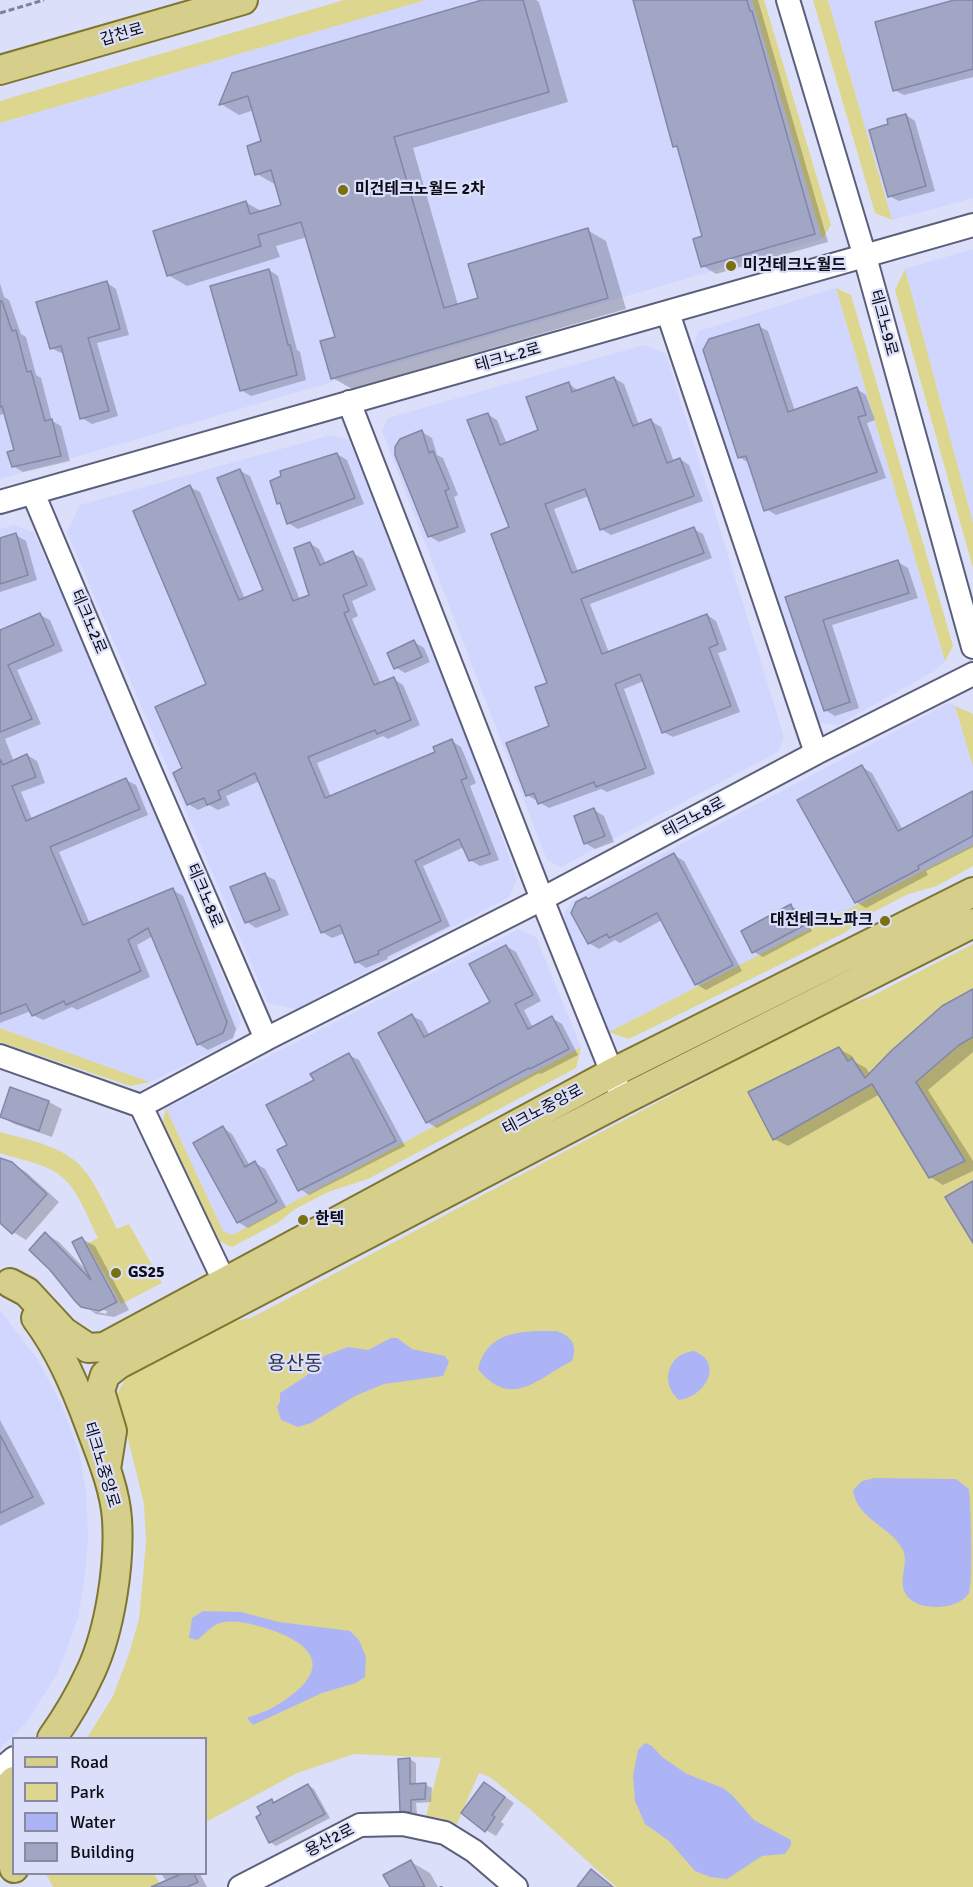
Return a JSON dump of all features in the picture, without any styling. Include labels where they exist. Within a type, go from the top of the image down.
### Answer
[{"type":"main road","name":"갑천로","points":[[0,70],[243,0]]},
{"type":"main road","name":"테크노중앙로","points":[[123,1349],[225,1282],[612,1073],[973,892]]},
{"type":"main road","name":"테크노중앙로","points":[[123,1349],[973,923]]},
{"type":"main road","name":"테크노중앙로","points":[[5,1279],[43,1327],[74,1382],[106,1469],[117,1518],[116,1572],[107,1623],[92,1670],[71,1710],[53,1737]]},
{"type":"main road","points":[[5,1279],[27,1292],[64,1332],[88,1348],[123,1349],[105,1375],[100,1391],[112,1431],[106,1469]]},
{"type":"main road","points":[[0,1795],[12,1783]]},
{"type":"main road","points":[[12,1815],[8,1821],[12,1874]]},
{"type":"street","name":"테크노9로","points":[[788,0],[865,257],[973,647]]},
{"type":"street","name":"테크노2로","points":[[0,502],[973,225]]},
{"type":"street","points":[[668,313],[816,753]]},
{"type":"street","points":[[349,402],[542,899],[623,1100]]},
{"type":"street","name":"테크노2로","points":[[33,493],[142,752]]},
{"type":"street","name":"테크노8로","points":[[141,1106],[266,1039],[542,899],[816,753],[973,674]]},
{"type":"street","name":"테크노8로","points":[[142,752],[266,1039]]},
{"type":"street","points":[[0,1056],[141,1106],[225,1282]]},
{"type":"street","points":[[0,1770],[12,1760]]},
{"type":"street","name":"용산2로","points":[[240,1887],[360,1825],[402,1824],[445,1833],[474,1851],[516,1887]]},
{"type":"path","points":[[0,13],[44,0]]},
{"type":"shaded area","points":[[426,0],[752,0],[822,239],[0,479],[0,123]]},
{"type":"shaded area","points":[[828,0],[973,0],[973,198],[892,220]]},
{"type":"shaded area","points":[[973,249],[973,523],[905,269]]},
{"type":"shaded area","points":[[836,288],[945,661],[936,670],[838,725],[817,722],[691,352],[699,331]]},
{"type":"shaded area","points":[[644,345],[666,354],[784,737],[779,751],[561,867],[547,860],[382,431],[388,418]]},
{"type":"shaded area","points":[[331,435],[349,440],[459,717],[517,879],[509,897],[296,1009],[268,1003],[67,532],[80,505]]},
{"type":"shaded area","points":[[15,525],[34,533],[137,766],[241,1021],[232,1042],[150,1082],[0,1028],[0,529]]},
{"type":"shaded area","points":[[949,703],[955,706],[973,767],[973,845],[609,1032],[575,958],[564,924],[565,911],[573,901]]},
{"type":"shaded area","points":[[519,929],[536,937],[581,1047],[232,1235],[223,1231],[166,1108]]},
{"type":"shaded area","points":[[0,1310],[38,1360],[61,1404],[79,1452],[86,1492],[88,1538],[78,1618],[58,1672],[27,1722],[0,1748]]},
{"type":"green space","points":[[344,0],[426,0],[0,123],[0,101]]},
{"type":"green space","points":[[752,0],[764,0],[831,225],[822,239]]},
{"type":"green space","points":[[813,0],[828,0],[892,220],[875,213]]},
{"type":"green space","points":[[905,269],[973,523],[973,568],[895,290]]},
{"type":"green space","points":[[836,288],[851,295],[953,646],[945,661]]},
{"type":"green space","points":[[955,706],[973,714],[973,767]]},
{"type":"green space","points":[[973,845],[973,866],[937,886],[908,894],[872,913],[844,933],[629,1039],[609,1032]]},
{"type":"green space","points":[[973,944],[973,1887],[616,1887],[532,1811],[490,1777],[479,1773],[456,1826],[440,1818],[426,1816],[441,1758],[354,1754],[297,1773],[207,1821],[207,1737],[88,1737],[113,1696],[139,1619],[146,1542],[144,1504],[117,1394],[128,1374],[212,1325],[251,1318],[839,1006],[870,997]]},
{"type":"green space","points":[[0,1028],[150,1082],[130,1086],[0,1042]]},
{"type":"green space","points":[[581,1047],[576,1068],[368,1179],[328,1192],[295,1209],[279,1222],[232,1247],[217,1240],[162,1124],[166,1108],[223,1231],[232,1235]]},
{"type":"green space","points":[[0,1132],[46,1145],[68,1155],[77,1162],[94,1185],[117,1229],[129,1224],[162,1283],[121,1304],[87,1244],[98,1238],[73,1190],[56,1172],[0,1153]]},
{"type":"green space","points":[[47,1875],[155,1875],[162,1887],[53,1887]]},
{"type":"water","points":[[531,1331],[556,1331],[570,1338],[574,1346],[572,1361],[537,1382],[514,1389],[502,1388],[490,1381],[478,1369],[489,1347],[508,1335]]},
{"type":"water","points":[[391,1338],[397,1338],[412,1349],[445,1356],[449,1362],[443,1376],[384,1384],[355,1396],[311,1423],[298,1427],[281,1420],[277,1407],[280,1402],[280,1393],[306,1376],[324,1356],[348,1347],[368,1350]]},
{"type":"water","points":[[694,1351],[703,1356],[708,1363],[710,1371],[708,1379],[697,1393],[679,1400],[669,1385],[669,1370],[678,1357]]},
{"type":"water","points":[[875,1478],[956,1479],[969,1489],[971,1573],[969,1593],[959,1602],[932,1607],[911,1600],[905,1593],[903,1582],[905,1559],[902,1548],[889,1533],[860,1508],[853,1490],[862,1481]]},
{"type":"water","points":[[203,1611],[241,1612],[279,1622],[350,1631],[359,1640],[366,1657],[365,1677],[356,1683],[322,1693],[253,1725],[247,1718],[277,1705],[306,1682],[312,1671],[312,1661],[308,1651],[284,1635],[243,1622],[220,1623],[197,1640],[189,1638],[192,1618]]},
{"type":"water","points":[[645,1743],[687,1774],[723,1788],[754,1820],[791,1840],[791,1845],[785,1854],[762,1856],[727,1879],[710,1877],[695,1871],[669,1841],[645,1824],[635,1801],[633,1776],[638,1750]]},
{"type":"building","name":"미건테크노월드 2차","points":[[482,0],[523,0],[549,92],[394,137],[444,308],[478,298],[468,264],[588,228],[608,298],[331,379],[320,341],[335,337],[301,222],[258,235],[261,246],[167,276],[153,231],[246,201],[250,214],[281,205],[271,170],[255,175],[247,146],[261,141],[248,96],[219,105],[232,73]]},
{"type":"building","points":[[633,0],[747,0],[815,234],[701,267],[693,239],[702,236],[677,146],[673,147]]},
{"type":"building","points":[[954,0],[973,0],[973,69],[893,91],[875,22]]},
{"type":"building","points":[[906,114],[926,186],[888,197],[869,130],[888,124],[887,119]]},
{"type":"building","points":[[269,269],[297,375],[240,391],[210,286]]},
{"type":"building","points":[[107,281],[120,329],[88,338],[109,411],[80,419],[61,346],[50,349],[36,302]]},
{"type":"building","points":[[0,301],[2,301],[12,331],[16,330],[27,372],[31,371],[45,421],[52,419],[61,456],[12,467],[7,452],[14,450],[2,406],[0,407]]},
{"type":"building","points":[[759,324],[788,412],[857,387],[866,415],[858,417],[877,472],[764,511],[746,456],[738,458],[703,350],[709,339]]},
{"type":"building","points":[[614,377],[633,426],[651,419],[667,463],[680,458],[694,496],[600,530],[585,489],[545,504],[572,573],[694,527],[704,553],[581,599],[602,654],[707,614],[718,644],[709,648],[731,706],[662,733],[640,674],[615,684],[646,768],[596,787],[594,782],[538,804],[534,793],[526,796],[506,743],[549,726],[535,687],[547,683],[491,534],[509,527],[467,420],[488,413],[500,445],[538,430],[526,397],[569,382],[572,392]]},
{"type":"building","points":[[422,430],[429,453],[433,451],[449,489],[445,491],[458,527],[428,537],[395,455],[395,447],[400,439]]},
{"type":"building","points":[[337,453],[355,498],[287,524],[280,503],[277,504],[270,481],[281,476],[280,471]]},
{"type":"building","points":[[240,469],[293,601],[309,595],[294,548],[310,542],[320,565],[353,551],[367,585],[343,595],[349,611],[344,613],[374,685],[394,677],[411,720],[377,734],[375,730],[308,757],[325,798],[435,752],[433,747],[452,739],[467,778],[461,780],[490,854],[469,861],[459,839],[415,861],[441,921],[378,951],[379,954],[355,963],[340,925],[321,933],[255,773],[218,791],[221,799],[207,805],[204,798],[187,805],[173,773],[182,768],[155,707],[206,684],[133,511],[190,485],[239,600],[263,590],[217,478]]},
{"type":"building","points":[[16,533],[28,575],[0,584],[0,538]]},
{"type":"building","points":[[898,560],[909,593],[823,620],[850,702],[824,711],[785,597]]},
{"type":"building","points":[[40,613],[54,645],[8,665],[32,719],[0,732],[0,630]]},
{"type":"building","points":[[414,640],[422,657],[394,669],[387,653]]},
{"type":"building","points":[[27,754],[36,777],[12,786],[26,821],[126,778],[140,809],[50,847],[83,925],[173,888],[227,1022],[223,1033],[197,1045],[148,928],[128,940],[141,971],[66,1005],[64,1001],[32,1016],[26,1004],[0,1014],[0,759],[3,765]]},
{"type":"building","points":[[862,765],[898,831],[973,791],[973,836],[918,866],[919,869],[855,903],[797,800]]},
{"type":"building","points":[[594,808],[605,836],[584,844],[574,816]]},
{"type":"building","points":[[674,853],[733,965],[695,985],[657,913],[609,938],[607,934],[588,944],[571,913],[576,902],[586,897],[588,899]]},
{"type":"building","points":[[265,873],[280,910],[245,923],[230,887]]},
{"type":"building","points":[[791,904],[803,926],[752,953],[741,931]]},
{"type":"building","points":[[506,945],[533,995],[515,1004],[528,1029],[552,1016],[569,1049],[426,1123],[378,1033],[412,1014],[424,1037],[490,1002],[469,964]]},
{"type":"building","points":[[973,989],[973,1037],[959,1045],[916,1082],[965,1161],[929,1178],[872,1084],[773,1140],[748,1092],[839,1047],[848,1061],[852,1058],[865,1078],[891,1051],[942,1006]]},
{"type":"building","points":[[349,1053],[396,1141],[298,1191],[277,1150],[287,1145],[266,1105],[314,1080],[310,1074]]},
{"type":"building","points":[[10,1087],[49,1101],[39,1131],[0,1117]]},
{"type":"building","points":[[223,1126],[245,1167],[255,1161],[277,1202],[237,1223],[193,1143]]},
{"type":"building","points":[[0,1158],[12,1162],[47,1194],[12,1234],[0,1223]]},
{"type":"building","points":[[973,1181],[973,1243],[945,1197]]},
{"type":"building","points":[[45,1232],[91,1280],[72,1242],[82,1237],[117,1302],[99,1311],[81,1307],[50,1270],[29,1250]]},
{"type":"building","points":[[0,1435],[33,1497],[0,1513]]},
{"type":"building","points":[[410,1758],[410,1784],[426,1783],[425,1799],[411,1800],[411,1812],[400,1811],[398,1759]]},
{"type":"building","points":[[484,1782],[505,1797],[492,1815],[495,1817],[485,1832],[461,1813]]},
{"type":"building","points":[[308,1784],[325,1814],[269,1843],[256,1817],[261,1814],[257,1807],[272,1799],[273,1803]]},
{"type":"building","points":[[411,1860],[425,1887],[390,1887],[383,1875]]},
{"type":"building","points":[[591,1869],[613,1887],[577,1887]]},
{"type":"building","points":[[179,1875],[194,1875],[198,1882],[187,1887],[151,1887]]},
{"type":"place","name":"미건테크노월드 2차","points":[[343,190]]},
{"type":"place","name":"미건테크노월드","points":[[731,266]]},
{"type":"place","name":"대전테크노파크","points":[[885,921]]},
{"type":"place","name":"한텍","points":[[303,1220]]},
{"type":"place","name":"GS25","points":[[116,1273]]},
{"type":"district","name":"용산동","points":[[295,1365]]}]
